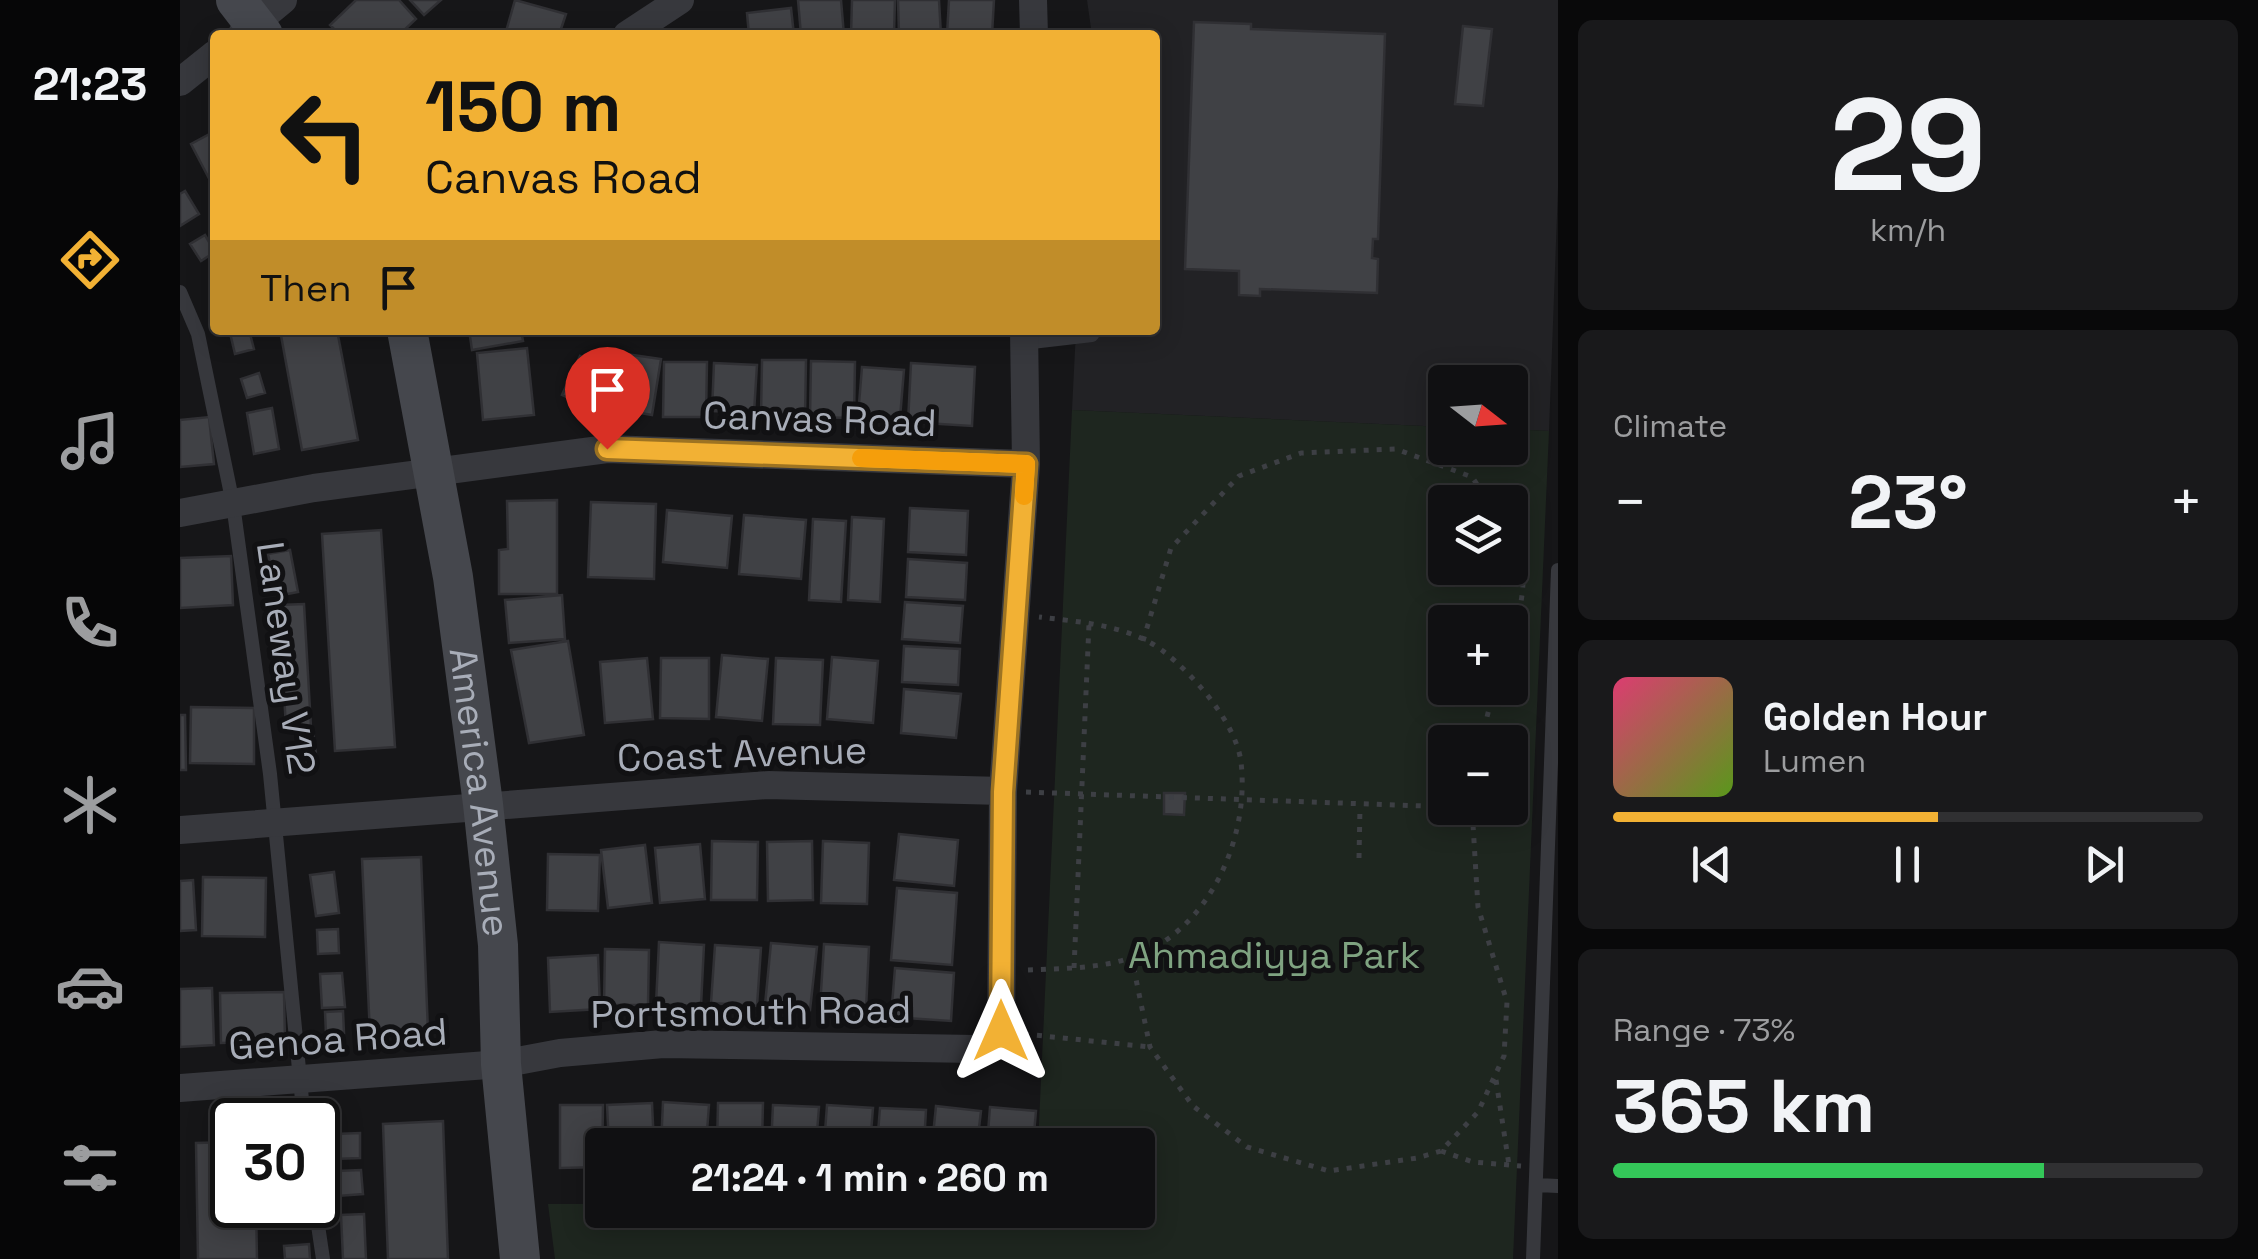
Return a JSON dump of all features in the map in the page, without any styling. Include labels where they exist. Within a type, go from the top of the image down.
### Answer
[{"type":"street","points":[[635,30],[680,0]]},
{"type":"street","points":[[1033,0],[1034,30]]},
{"type":"street","points":[[180,82],[210,58]]},
{"type":"street","name":"America Avenue","points":[[409,335],[484,804],[498,944],[501,1064],[520,1259]]},
{"type":"street","points":[[1001,1034],[1003,792],[1026,464],[1024,337]]},
{"type":"street","name":"Canvas Road","points":[[180,513],[314,488],[607,449],[1026,464]]},
{"type":"street","name":"Coast Avenue","points":[[180,830],[767,785],[1003,792]]},
{"type":"street","name":"Portsmouth Road","points":[[501,1064],[560,1053],[663,1044],[974,1049],[1001,1034]]},
{"type":"street","name":"Genoa Road","points":[[180,1088],[501,1064]]},
{"type":"lane","name":"Laneway V12","points":[[180,292],[198,334],[232,504],[275,822],[301,1098]]},
{"type":"lane","points":[[1024,337],[1092,335]]},
{"type":"lane","points":[[1533,1259],[1554,826],[1558,570]]},
{"type":"lane","points":[[1536,1185],[1558,1186]]},
{"type":"lane","points":[[318,1228],[322,1259]]},
{"type":"path","points":[[1143,641],[1172,548],[1238,476],[1301,452],[1396,449],[1472,477],[1477,485]]},
{"type":"path","points":[[1001,971],[1102,966],[1156,947],[1208,900],[1239,830],[1241,760],[1212,697],[1161,649],[1143,641],[1090,624],[1016,614]]},
{"type":"path","points":[[1074,968],[1090,624]]},
{"type":"path","points":[[1003,792],[1428,808]]},
{"type":"path","points":[[1359,858],[1360,806]]},
{"type":"path","points":[[1441,1150],[1478,1112],[1504,1056],[1507,1002],[1478,907],[1473,825]]},
{"type":"path","points":[[1132,956],[1150,1047],[1193,1106],[1247,1147],[1330,1170],[1441,1150],[1473,1162],[1537,1167]]},
{"type":"path","points":[[1001,1034],[1150,1047]]},
{"type":"path","points":[[1495,1076],[1510,1166]]},
{"type":"shaded area","points":[[1087,0],[1558,0],[1558,188],[1549,431],[1528,430],[1528,365],[1428,365],[1428,426],[1072,410],[1076,335],[1160,335],[1160,30],[1091,30]]},
{"type":"green space","name":"Ahmadiyya Park","points":[[1072,410],[1428,426],[1428,465],[1528,465],[1528,430],[1549,431],[1513,1259],[555,1259],[548,1204],[585,1204],[585,1228],[1155,1228],[1155,1128],[1039,1128]]},
{"type":"building","points":[[356,0],[399,0],[416,19],[404,30],[335,30],[330,25]]},
{"type":"building","points":[[410,0],[441,0],[424,15]]},
{"type":"building","points":[[515,0],[566,14],[561,30],[506,30]]},
{"type":"building","points":[[798,0],[841,0],[844,30],[801,30]]},
{"type":"building","points":[[852,0],[895,0],[894,30],[851,30]]},
{"type":"building","points":[[898,0],[939,0],[941,30],[899,30]]},
{"type":"building","points":[[949,0],[994,0],[992,30],[947,30]]},
{"type":"building","points":[[791,8],[793,30],[749,30],[747,13]]},
{"type":"building","points":[[1194,22],[1251,24],[1251,29],[1385,34],[1378,239],[1373,239],[1372,258],[1378,259],[1377,293],[1260,289],[1260,296],[1239,295],[1239,271],[1185,269]]},
{"type":"building","points":[[1463,26],[1492,29],[1483,106],[1455,104]]},
{"type":"building","points":[[210,134],[210,180],[191,144]]},
{"type":"building","points":[[185,191],[199,214],[180,226],[180,194]]},
{"type":"building","points":[[205,235],[210,255],[201,261],[190,244]]},
{"type":"building","points":[[230,335],[250,335],[254,349],[235,354]]},
{"type":"building","points":[[281,335],[338,335],[358,440],[302,450]]},
{"type":"building","points":[[470,335],[522,335],[523,341],[472,350]]},
{"type":"building","points":[[527,348],[534,415],[483,420],[477,353]]},
{"type":"building","points":[[619,353],[661,359],[652,415],[611,408]]},
{"type":"building","points":[[580,356],[615,372],[597,411],[562,395]]},
{"type":"building","points":[[762,360],[806,360],[805,417],[761,416]]},
{"type":"building","points":[[811,361],[855,362],[854,418],[810,417]]},
{"type":"building","points":[[664,362],[707,362],[706,417],[663,417]]},
{"type":"building","points":[[714,363],[757,365],[754,413],[712,411]]},
{"type":"building","points":[[911,363],[975,367],[972,426],[908,422]]},
{"type":"building","points":[[862,367],[904,370],[900,418],[858,416]]},
{"type":"building","points":[[259,373],[265,393],[247,398],[241,379]]},
{"type":"building","points":[[272,408],[279,449],[254,454],[247,413]]},
{"type":"building","points":[[209,417],[214,464],[180,467],[180,420]]},
{"type":"building","points":[[557,500],[557,594],[499,594],[499,550],[508,549],[507,501]]},
{"type":"building","points":[[591,502],[656,504],[654,579],[588,577]]},
{"type":"building","points":[[910,508],[968,511],[966,555],[908,552]]},
{"type":"building","points":[[667,510],[732,516],[727,568],[663,562]]},
{"type":"building","points":[[744,515],[806,520],[801,579],[739,574]]},
{"type":"building","points":[[852,517],[884,519],[880,602],[848,600]]},
{"type":"building","points":[[813,519],[846,521],[841,602],[809,600]]},
{"type":"building","points":[[381,530],[395,747],[335,751],[322,534]]},
{"type":"building","points":[[290,550],[298,592],[277,596],[268,554]]},
{"type":"building","points":[[231,556],[233,605],[180,608],[180,558]]},
{"type":"building","points":[[908,559],[967,563],[965,600],[906,597]]},
{"type":"building","points":[[562,595],[565,639],[509,643],[505,600]]},
{"type":"building","points":[[905,602],[963,606],[960,643],[902,639]]},
{"type":"building","points":[[304,604],[311,727],[286,728],[279,605]]},
{"type":"building","points":[[568,641],[584,735],[529,743],[511,650]]},
{"type":"building","points":[[904,646],[960,649],[958,685],[902,682]]},
{"type":"building","points":[[722,655],[768,659],[762,721],[716,717]]},
{"type":"building","points":[[832,657],[878,661],[873,723],[827,719]]},
{"type":"building","points":[[647,658],[653,719],[605,723],[600,662]]},
{"type":"building","points":[[661,658],[709,658],[709,719],[660,718]]},
{"type":"building","points":[[776,658],[823,660],[820,725],[773,724]]},
{"type":"building","points":[[904,689],[961,694],[956,738],[901,733]]},
{"type":"building","points":[[191,707],[254,708],[254,764],[190,763]]},
{"type":"building","points":[[180,715],[185,715],[186,770],[180,770]]},
{"type":"building","points":[[313,732],[316,754],[298,756],[296,735]]},
{"type":"building","points":[[1164,793],[1185,793],[1184,815],[1164,814]]},
{"type":"building","points":[[899,834],[958,840],[954,886],[894,880]]},
{"type":"building","points":[[712,841],[758,842],[757,900],[711,900]]},
{"type":"building","points":[[812,841],[813,900],[768,901],[767,842]]},
{"type":"building","points":[[823,841],[869,843],[867,904],[821,903]]},
{"type":"building","points":[[700,844],[705,899],[660,903],[655,848]]},
{"type":"building","points":[[645,845],[652,903],[608,908],[601,850]]},
{"type":"building","points":[[548,854],[600,855],[598,911],[547,910]]},
{"type":"building","points":[[421,857],[428,1032],[370,1035],[362,859]]},
{"type":"building","points":[[334,872],[339,913],[316,916],[310,875]]},
{"type":"building","points":[[203,877],[266,878],[265,937],[202,936]]},
{"type":"building","points":[[193,880],[196,930],[180,931],[180,881]]},
{"type":"building","points":[[897,888],[957,893],[952,965],[891,960]]},
{"type":"building","points":[[338,929],[339,953],[318,954],[317,930]]},
{"type":"building","points":[[659,942],[704,945],[701,1006],[656,1004]]},
{"type":"building","points":[[771,943],[817,947],[810,1010],[765,1005]]},
{"type":"building","points":[[824,944],[869,947],[866,1010],[820,1007]]},
{"type":"building","points":[[715,945],[761,948],[757,1006],[711,1003]]},
{"type":"building","points":[[605,949],[649,950],[648,1005],[604,1005]]},
{"type":"building","points":[[598,955],[600,1009],[550,1012],[548,958]]},
{"type":"building","points":[[895,968],[954,973],[951,1021],[891,1017]]},
{"type":"building","points":[[342,973],[345,1007],[322,1008],[320,974]]},
{"type":"building","points":[[212,988],[214,1045],[180,1047],[180,989]]},
{"type":"building","points":[[284,992],[285,1041],[221,1043],[220,993]]},
{"type":"building","points":[[343,1011],[344,1033],[326,1034],[325,1012]]},
{"type":"building","points":[[663,1102],[709,1105],[707,1128],[662,1128]]},
{"type":"building","points":[[652,1103],[653,1128],[608,1128],[607,1105]]},
{"type":"building","points":[[718,1103],[763,1103],[762,1128],[717,1128]]},
{"type":"building","points":[[560,1105],[603,1105],[603,1128],[585,1128],[585,1167],[560,1168]]},
{"type":"building","points":[[773,1105],[819,1107],[817,1128],[772,1128]]},
{"type":"building","points":[[827,1105],[873,1108],[871,1128],[825,1128]]},
{"type":"building","points":[[936,1106],[981,1111],[979,1128],[934,1128]]},
{"type":"building","points":[[990,1107],[1036,1111],[1034,1128],[988,1128]]},
{"type":"building","points":[[880,1108],[926,1110],[925,1128],[878,1128]]},
{"type":"building","points":[[443,1121],[448,1259],[388,1259],[383,1124]]},
{"type":"building","points":[[360,1133],[360,1158],[340,1159],[340,1134]]},
{"type":"building","points":[[196,1143],[210,1143],[210,1228],[256,1228],[257,1259],[198,1259]]},
{"type":"building","points":[[361,1170],[363,1194],[340,1196],[340,1171]]},
{"type":"building","points":[[364,1214],[366,1259],[343,1259],[341,1215]]},
{"type":"building","points":[[309,1244],[310,1259],[285,1259],[284,1246]]},
{"type":"slow traffic","points":[[861,458],[1026,464],[1024,496]]},
{"type":"route","points":[[607,449],[1026,464],[1003,792],[1001,1031]]}]
